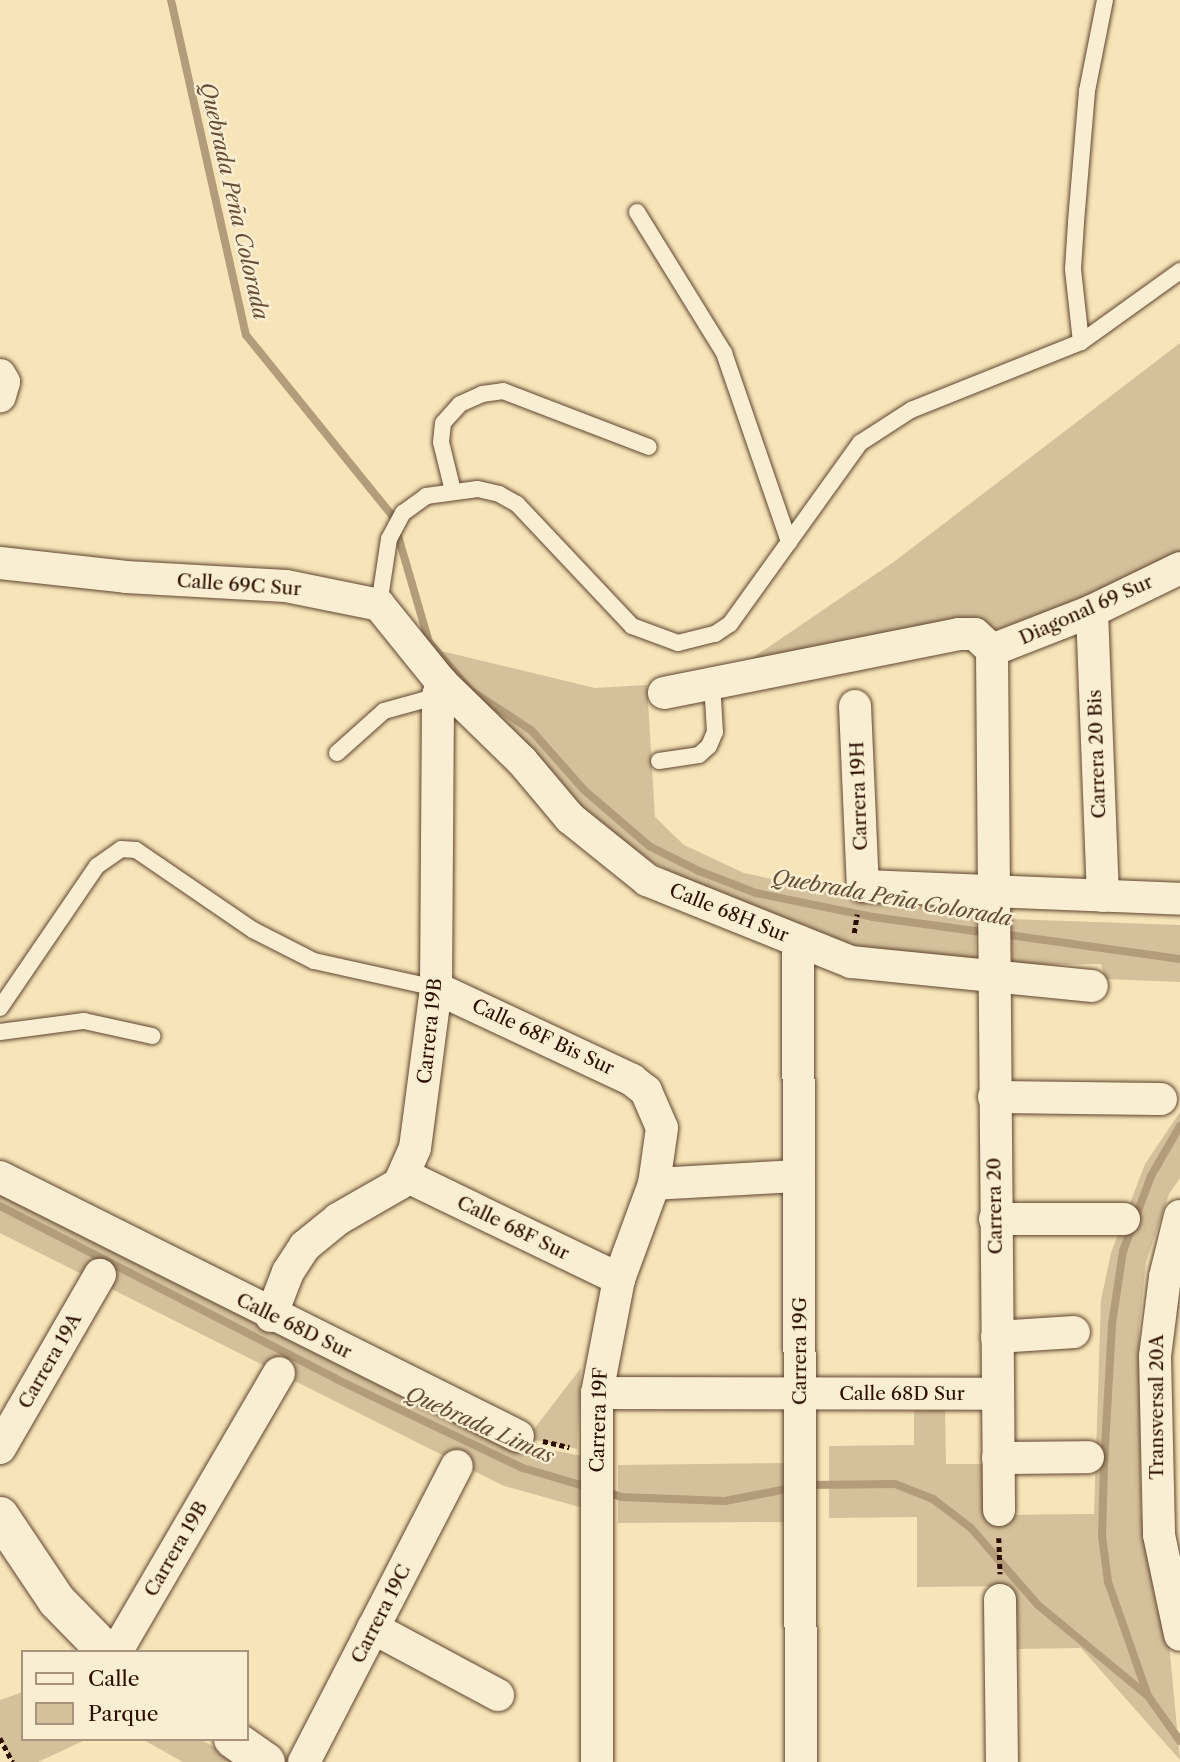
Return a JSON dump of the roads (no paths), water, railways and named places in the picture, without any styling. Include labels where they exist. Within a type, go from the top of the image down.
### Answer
[{"type":"street","name":"Calle 69C Sur","points":[[0,563],[127,578],[286,586],[379,606]]},
{"type":"street","name":"Diagonal 69 Sur","points":[[992,650],[1092,611],[1180,568]]},
{"type":"street","points":[[379,606],[401,627],[440,690]]},
{"type":"street","name":"Carrera 20 Bis","points":[[1092,611],[1103,896]]},
{"type":"street","points":[[664,693],[959,634],[975,634],[992,650]]},
{"type":"street","name":"Carrera 20","points":[[992,650],[999,1510]]},
{"type":"street","name":"Calle 68H Sur","points":[[440,690],[522,761],[570,818],[620,862],[647,880],[707,908],[851,961],[993,964],[1092,986]]},
{"type":"street","name":"Carrera 19B","points":[[406,1176],[423,1103],[436,988],[440,690]]},
{"type":"street","name":"Carrera 19H","points":[[855,706],[863,886],[992,904]]},
{"type":"street","points":[[992,904],[1103,896],[1180,899]]},
{"type":"street","name":"Carrera 19G","points":[[798,941],[801,1762]]},
{"type":"street","name":"Calle 68F Bis Sur","points":[[436,988],[607,1065],[646,1091]]},
{"type":"street","name":"Carrera 19F","points":[[597,1762],[597,1393],[619,1279],[654,1184],[662,1128],[646,1091]]},
{"type":"street","points":[[994,1097],[1161,1099]]},
{"type":"street","points":[[271,1316],[288,1272],[305,1246],[338,1219],[406,1176]]},
{"type":"street","name":"Calle 68F Sur","points":[[406,1176],[619,1279]]},
{"type":"street","points":[[654,1184],[799,1176]]},
{"type":"street","name":"Calle 68D Sur","points":[[0,1177],[271,1316],[518,1436]]},
{"type":"street","points":[[995,1219],[1124,1219]]},
{"type":"street","name":"Transversal 20A","points":[[1178,1226],[1168,1356],[1168,1472],[1159,1535],[1175,1598],[1180,1635]]},
{"type":"street","name":"Carrera 19A","points":[[0,1448],[100,1275]]},
{"type":"street","points":[[997,1337],[1074,1332]]},
{"type":"street","name":"Carrera 19B","points":[[117,1650],[279,1373]]},
{"type":"street","name":"Calle 68D Sur","points":[[597,1393],[998,1394]]},
{"type":"street","points":[[998,1458],[1088,1457]]},
{"type":"street","name":"Carrera 19C","points":[[304,1762],[457,1466]]},
{"type":"street","points":[[0,1516],[57,1601],[105,1650]]},
{"type":"street","points":[[1000,1600],[1002,1762]]},
{"type":"street","points":[[373,1628],[498,1695]]},
{"type":"street","points":[[236,1741],[266,1762]]},
{"type":"lane","points":[[1081,342],[1073,269],[1076,222],[1087,91],[1105,0]]},
{"type":"lane","points":[[637,212],[724,353],[789,542]]},
{"type":"lane","points":[[379,606],[389,539],[403,513],[426,496],[453,491],[499,494],[517,504],[632,626],[678,643],[715,634],[730,624],[860,443],[911,410],[1081,342],[1180,271]]},
{"type":"lane","points":[[453,491],[440,443],[443,423],[460,404],[482,394],[503,391],[649,447]]},
{"type":"lane","points":[[659,761],[699,755],[709,746],[715,732],[712,683]]},
{"type":"lane","points":[[337,753],[384,711],[440,690]]},
{"type":"lane","points":[[0,1008],[97,866],[121,849],[136,850],[253,930],[314,961],[436,988]]},
{"type":"lane","points":[[0,1032],[84,1021],[152,1036]]},
{"type":"waterway","name":"Quebrada Peña Colorada","points":[[171,0],[246,335],[392,515],[429,642],[470,690],[531,730],[584,790],[649,846],[699,871],[756,893],[873,917],[989,933]]},
{"type":"waterway","name":"Quebrada Peña Colorada","points":[[1002,934],[1180,959]]},
{"type":"waterway","name":"Quebrada Peña Colorada","points":[[1148,1696],[1108,1582],[1102,1536],[1104,1464],[1112,1324],[1123,1251],[1151,1176],[1180,1126]]},
{"type":"waterway","name":"Quebrada Limas","points":[[0,1206],[336,1379],[523,1468],[591,1488]]},
{"type":"waterway","name":"Quebrada Limas","points":[[808,1485],[895,1484],[933,1499],[971,1528],[1038,1605],[1148,1696],[1180,1741]]},
{"type":"waterway","name":"Quebrada Limas","points":[[604,1491],[621,1497],[725,1501],[792,1488]]}]
